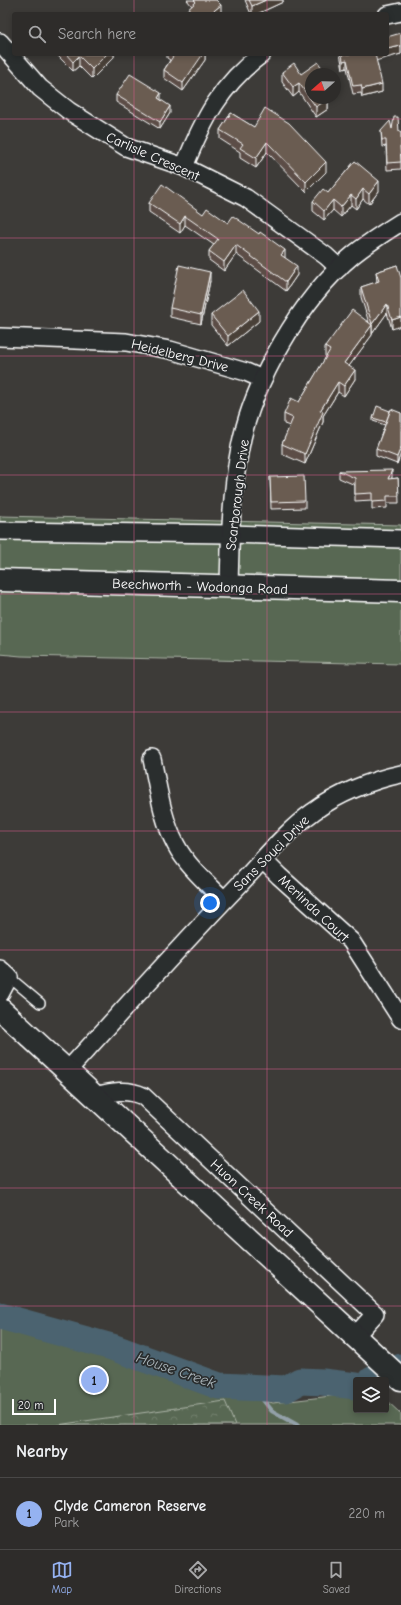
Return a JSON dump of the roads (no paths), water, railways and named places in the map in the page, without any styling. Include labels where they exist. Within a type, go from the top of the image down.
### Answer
[{"type":"street","points":[[389,15],[401,12]]},
{"type":"street","name":"Carlisle Crescent","points":[[0,44],[40,88],[69,111],[126,147],[184,167],[246,198],[273,216],[326,256],[339,268]]},
{"type":"street","points":[[184,167],[199,130],[221,93],[242,70],[260,56]]},
{"type":"street","name":"Scarborough Drive","points":[[229,587],[230,534],[240,447],[262,379],[289,332],[308,304],[339,268],[354,255],[401,222]]},
{"type":"street","name":"Heidelberg Drive","points":[[0,337],[126,342],[170,350],[246,372],[262,379]]},
{"type":"street","points":[[0,531],[230,534],[401,539]]},
{"type":"street","name":"Beechworth - Wodonga Road","points":[[0,580],[229,587],[401,590]]},
{"type":"street","points":[[152,759],[166,821],[176,845],[189,864],[224,900]]},
{"type":"street","name":"Sans Souci Drive","points":[[67,1071],[285,836],[313,812],[345,794],[379,778],[401,774]]},
{"type":"street","name":"Merlinda Court","points":[[263,860],[351,941],[401,1019]]},
{"type":"street","points":[[0,994],[5,973]]},
{"type":"street","points":[[0,1009],[401,1379]]},
{"type":"street","name":"Huon Creek Road","points":[[94,1096],[118,1091],[131,1091],[143,1096],[376,1314],[355,1336]]},
{"type":"lane","points":[[5,973],[40,1003]]},
{"type":"waterway","name":"House Creek","points":[[0,1316],[112,1347],[219,1386],[286,1389],[300,1381],[353,1386]]},
{"type":"waterway","name":"House Creek","points":[[379,1377],[401,1367]]},
{"type":"waterway","points":[[253,1387],[272,1411],[297,1425]]},
{"type":"place","name":"Clyde Cameron Reserve","points":[[94,1380]]}]
